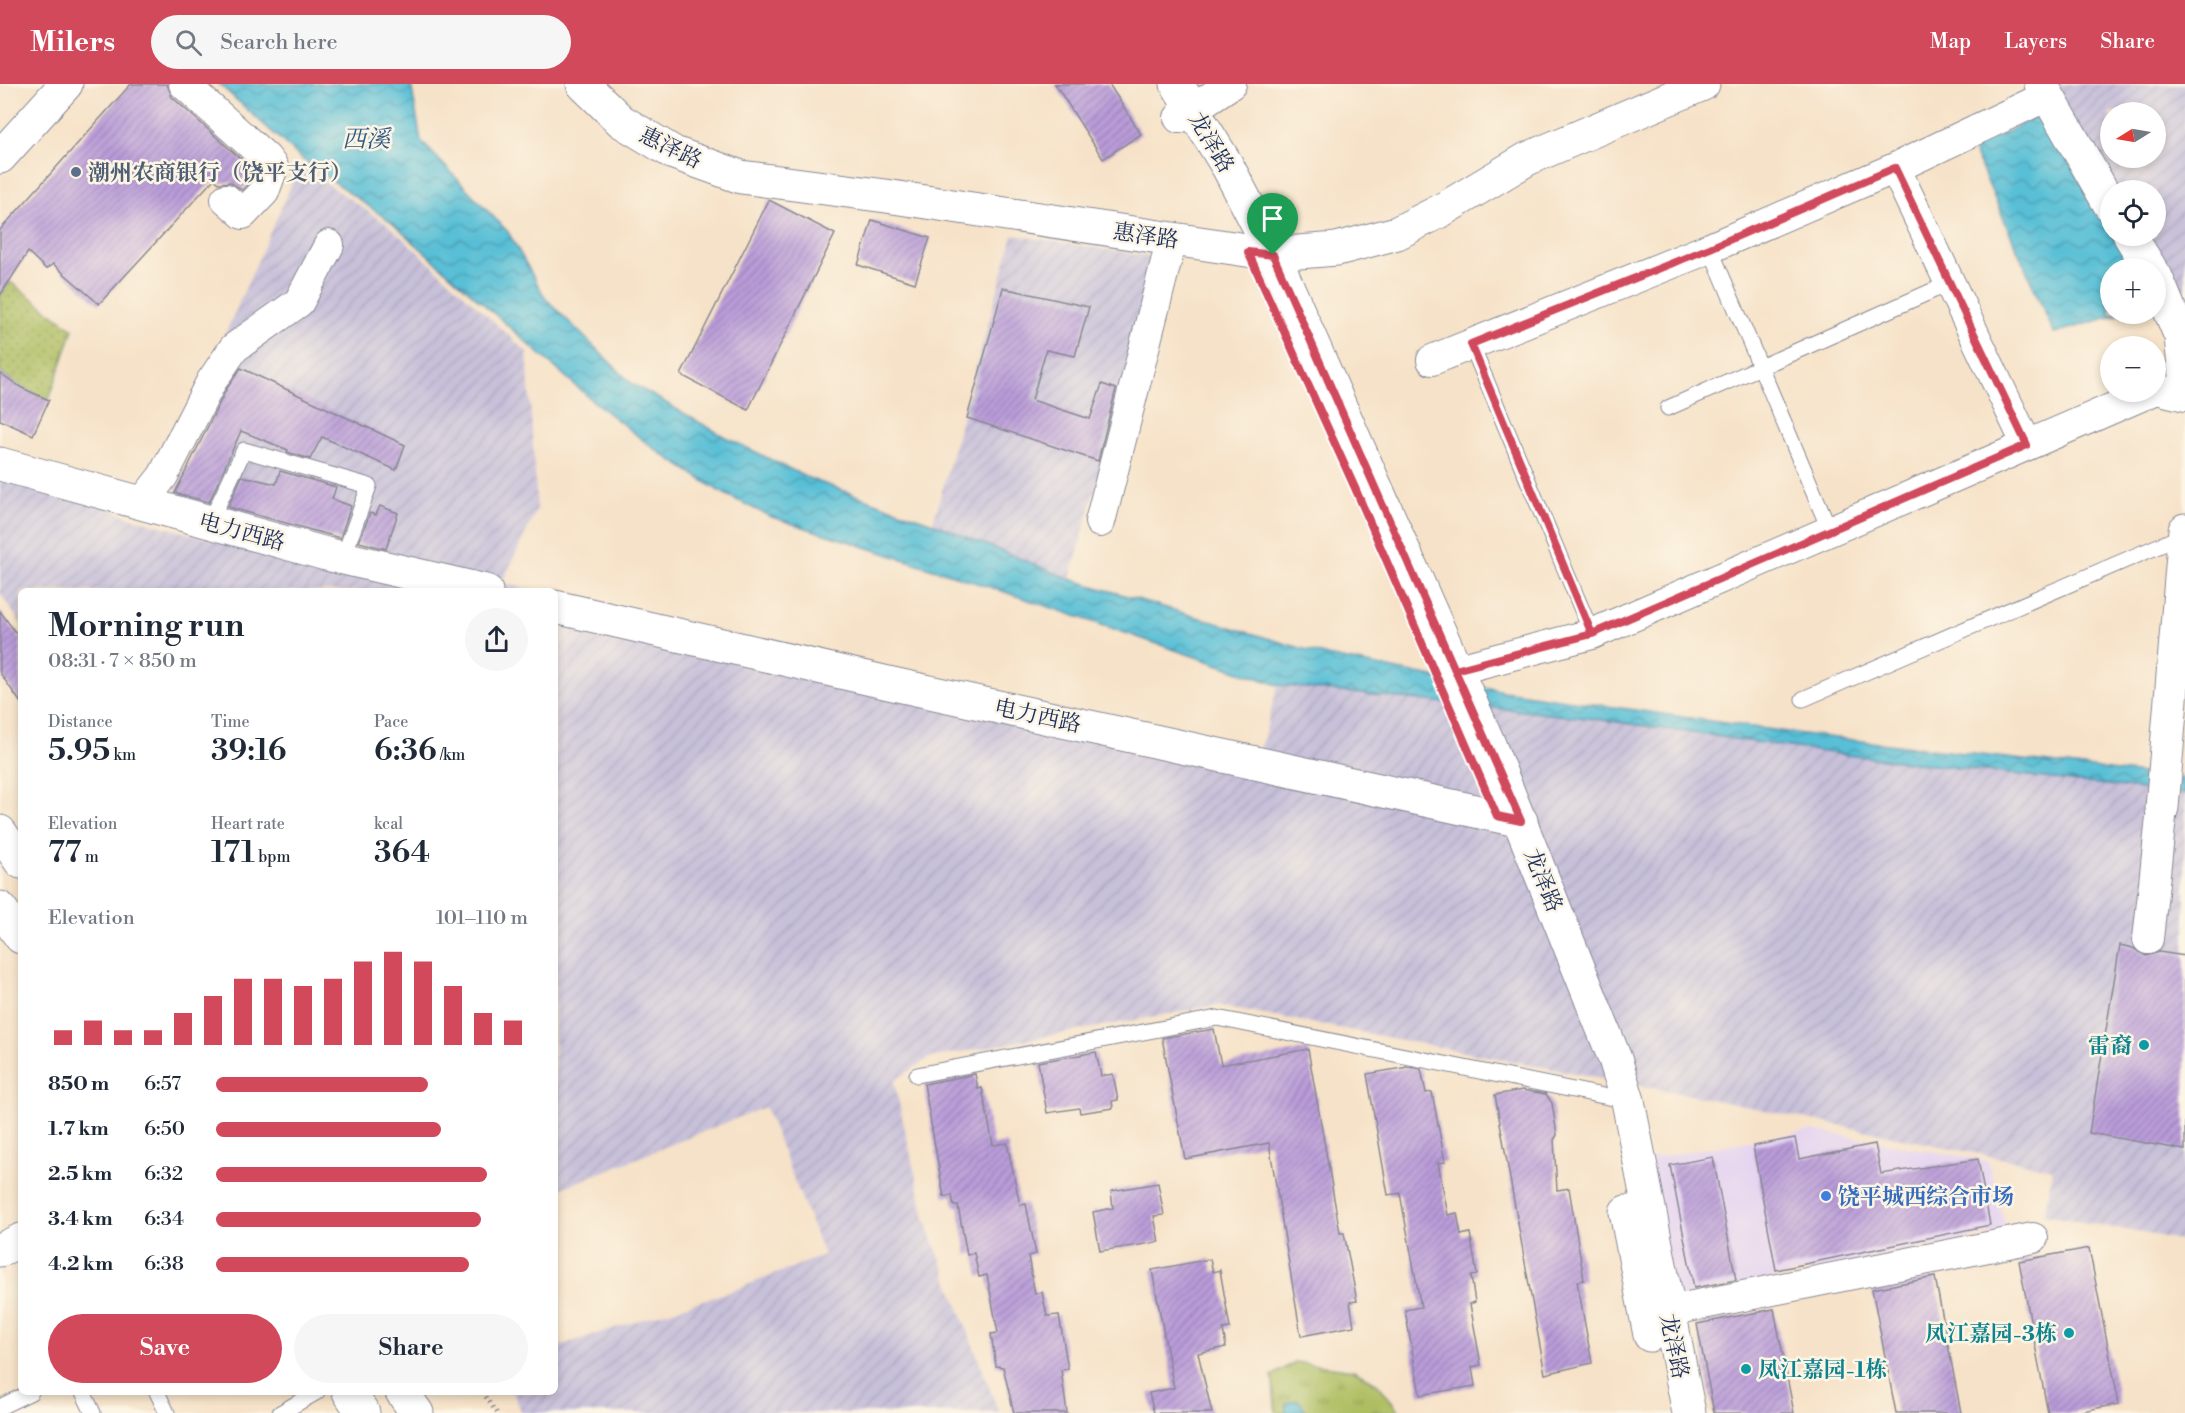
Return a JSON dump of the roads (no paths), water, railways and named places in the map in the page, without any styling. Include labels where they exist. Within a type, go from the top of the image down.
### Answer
[{"type":"street","points":[[0,157],[66,84]]},
{"type":"street","points":[[184,84],[266,158],[273,167],[264,192],[243,214],[225,200]]},
{"type":"street","name":"惠泽路","points":[[583,84],[621,121],[674,153],[741,177],[1172,238],[1260,253],[1337,249],[1397,233],[1442,210],[1527,159],[1687,87]]},
{"type":"street","name":"龙泽路","points":[[1158,84],[1183,104],[1228,167],[1260,253],[1355,488],[1509,818]]},
{"type":"street","points":[[1183,104],[1231,84]]},
{"type":"street","points":[[1431,360],[1710,248],[1895,168],[2044,90],[2100,188]]},
{"type":"street","points":[[1895,168],[2027,445]]},
{"type":"street","points":[[1100,522],[1172,238]]},
{"type":"street","points":[[142,503],[163,476],[211,382],[234,348],[299,302],[329,245]]},
{"type":"street","name":"龙泽路","points":[[1260,253],[1455,670],[1583,1033],[1616,1098],[1668,1311],[1689,1413]]},
{"type":"street","points":[[2166,300],[2181,337],[2185,376]]},
{"type":"street","points":[[2166,391],[2185,396]]},
{"type":"street","points":[[1455,670],[1592,634],[2127,402]]},
{"type":"street","name":"电力西路","points":[[0,464],[343,558],[473,588]]},
{"type":"street","points":[[2148,939],[2168,751],[2185,530]]},
{"type":"street","name":"电力西路","points":[[558,608],[893,684],[1509,818]]},
{"type":"street","points":[[0,832],[18,858]]},
{"type":"street","points":[[0,908],[18,933]]},
{"type":"street","name":"龙泽路","points":[[1616,1098],[1666,1413]]},
{"type":"street","points":[[1668,1311],[2033,1238]]},
{"type":"street","points":[[0,1250],[18,1241]]},
{"type":"street","points":[[351,1395],[363,1413]]},
{"type":"street","points":[[404,1395],[417,1413]]},
{"type":"lane","points":[[1710,248],[1830,531]]},
{"type":"lane","points":[[1668,408],[1950,283]]},
{"type":"lane","points":[[1471,344],[1592,634]]},
{"type":"lane","points":[[210,522],[244,450],[369,486],[343,558]]},
{"type":"lane","points":[[1803,699],[2184,535]]},
{"type":"lane","points":[[917,1075],[1217,1018],[1616,1098]]},
{"type":"lane","points":[[10,1407],[27,1395]]},
{"type":"lane","points":[[84,1395],[93,1413]]},
{"type":"lane","points":[[158,1395],[166,1413]]},
{"type":"lane","points":[[280,1413],[312,1395]]},
{"type":"water","name":"西溪","points":[[219,84],[411,84],[421,141],[508,232],[546,299],[631,383],[725,437],[808,478],[933,523],[1070,579],[1327,656],[1504,691],[1794,733],[2185,779],[2185,794],[1838,754],[1596,719],[1278,685],[1008,593],[769,516],[719,491],[657,451],[593,401],[392,223],[302,159]]},
{"type":"water","points":[[2041,114],[2100,214],[2100,246],[2119,246],[2127,258],[2100,258],[2100,320],[2054,333],[1973,149]]},
{"type":"water","points":[[1298,1400],[1308,1413],[1286,1413],[1286,1404]]},
{"type":"place","name":"潮州农商银行（饶平支行）","points":[[76,172]]},
{"type":"place","name":"雷裔","points":[[2144,1045]]},
{"type":"place","name":"饶平城西综合市场","points":[[1826,1196]]},
{"type":"place","name":"凤江嘉园-3栋","points":[[2069,1333]]},
{"type":"place","name":"凤江嘉园-1栋","points":[[1746,1369]]}]
